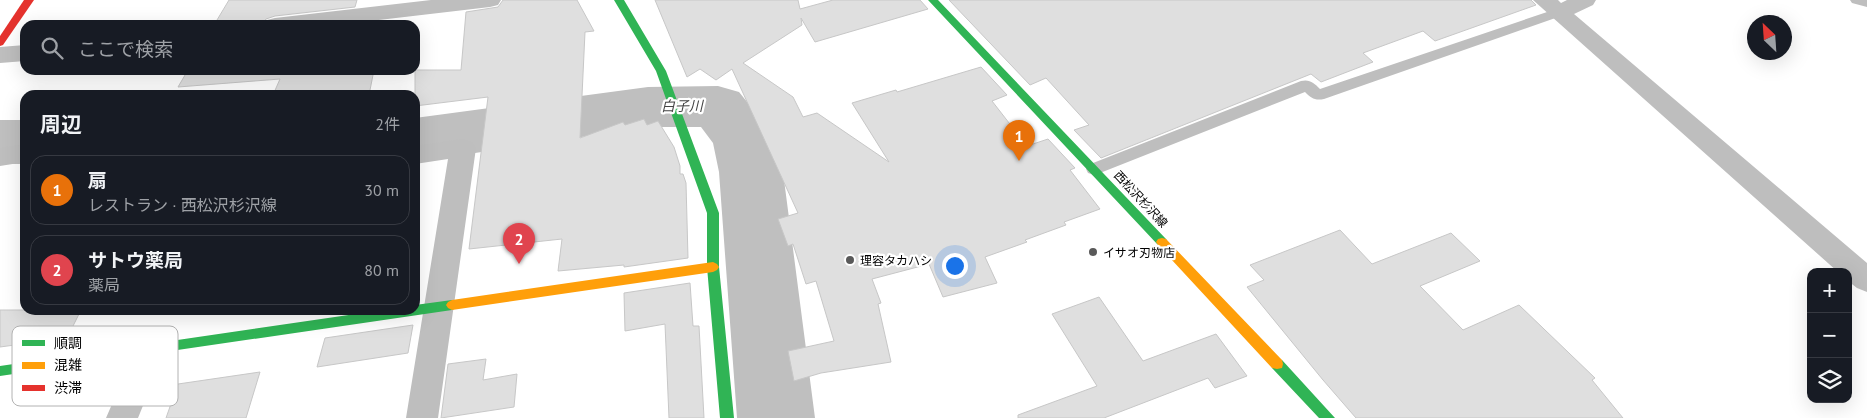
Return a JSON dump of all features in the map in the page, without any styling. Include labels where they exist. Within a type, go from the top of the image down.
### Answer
[{"type":"main road","points":[[0,43],[28,0]]},
{"type":"main road","points":[[619,0],[661,71],[713,213],[712,267],[727,418]]},
{"type":"main road","name":"西松沢杉沢線","points":[[934,0],[1328,418]]},
{"type":"main road","points":[[420,311],[712,267]]},
{"type":"main road","points":[[178,346],[392,315]]},
{"type":"street","points":[[318,20],[490,0]]},
{"type":"street","points":[[1551,6],[1585,0]]},
{"type":"street","points":[[1551,6],[1867,280]]},
{"type":"street","points":[[0,56],[20,54]]},
{"type":"street","points":[[420,154],[463,148],[422,418]]},
{"type":"street","points":[[0,157],[20,154]]},
{"type":"street","points":[[122,418],[127,406]]},
{"type":"lane","points":[[1857,0],[1867,3]]},
{"type":"lane","points":[[1094,169],[1307,85],[1318,95],[1551,6]]},
{"type":"building","points":[[229,0],[357,0],[355,7],[275,16],[265,20],[217,20]]},
{"type":"building","points":[[503,0],[577,0],[594,31],[585,32],[580,138],[623,122],[625,125],[644,119],[647,125],[658,121],[674,147],[680,166],[680,174],[683,174],[686,183],[688,258],[624,267],[624,265],[558,271],[562,239],[469,249],[488,97],[420,105],[420,90],[415,90],[415,75],[420,75],[420,70],[461,70],[466,12],[498,7]]},
{"type":"building","points":[[655,0],[798,0],[800,9],[833,0],[920,0],[928,9],[815,42],[801,18],[802,25],[743,63],[793,97],[803,117],[817,113],[889,162],[852,103],[896,90],[897,92],[981,67],[1007,95],[992,101],[1027,146],[1048,139],[1075,168],[1070,170],[1100,209],[1064,222],[1066,225],[1025,240],[1027,242],[985,257],[997,283],[943,297],[929,264],[872,279],[881,303],[878,304],[891,362],[821,373],[794,381],[788,351],[834,341],[816,281],[806,284],[793,244],[788,246],[778,219],[798,213],[732,69],[716,80],[700,69],[687,77]]},
{"type":"building","points":[[949,0],[1531,0],[1536,5],[1435,41],[1423,31],[1363,53],[1373,62],[1321,82],[1311,74],[1101,158],[1074,130],[1089,125],[1046,78],[1030,85]]},
{"type":"building","points":[[185,75],[373,75],[370,90],[275,90],[280,79],[178,87]]},
{"type":"building","points":[[1340,230],[1372,264],[1451,233],[1480,261],[1420,286],[1463,330],[1519,305],[1595,378],[1592,380],[1623,418],[1356,418],[1247,287],[1264,280],[1250,265]]},
{"type":"building","points":[[690,283],[693,326],[699,326],[704,418],[669,418],[665,324],[625,331],[624,293]]},
{"type":"building","points":[[1099,297],[1143,361],[1216,334],[1247,376],[1215,388],[1208,378],[1104,418],[1018,418],[1018,415],[1097,386],[1052,314]]},
{"type":"building","points":[[0,310],[20,310],[20,315],[78,315],[73,326],[12,326],[12,345],[0,347]]},
{"type":"building","points":[[413,325],[408,353],[317,367],[325,338]]},
{"type":"building","points":[[486,359],[483,380],[517,374],[514,407],[441,418],[448,364]]},
{"type":"building","points":[[260,372],[246,418],[166,418],[170,406],[178,406],[178,384]]},
{"type":"waterway","name":"白子川","points":[[420,139],[648,107],[718,106],[743,139],[751,172],[776,418]]},
{"type":"waterway","name":"白子川","points":[[0,142],[20,142]]},
{"type":"traffic: fast","points":[[619,0],[661,71],[713,213],[713,267],[727,418]]},
{"type":"traffic: fast","points":[[933,0],[1162,242]]},
{"type":"traffic: fast","points":[[420,310],[452,305]]},
{"type":"traffic: fast","points":[[178,345],[384,315]]},
{"type":"traffic: fast","points":[[1277,364],[1328,418]]},
{"type":"traffic: fast","points":[[0,371],[12,369]]},
{"type":"traffic: slow","points":[[1162,242],[1277,364]]},
{"type":"traffic: slow","points":[[452,305],[713,267]]},
{"type":"traffic: jam","points":[[0,43],[29,0]]},
{"type":"place","name":"扇","points":[[1019,161]]},
{"type":"place","name":"イサオ刃物店","points":[[1093,252]]},
{"type":"place","name":"理容タカハシ","points":[[850,260]]},
{"type":"place","name":"サトウ薬局","points":[[519,264]]}]
